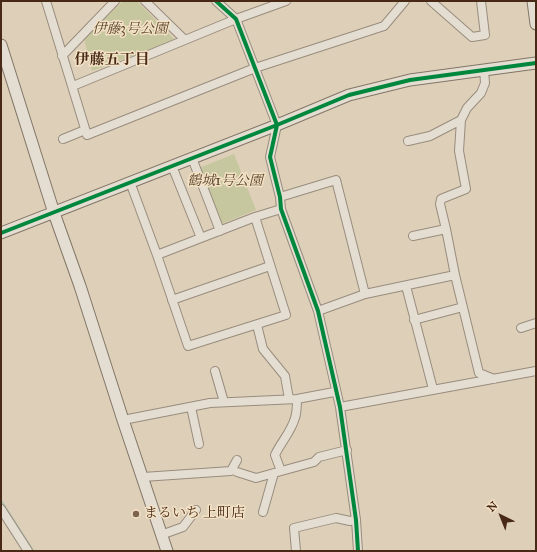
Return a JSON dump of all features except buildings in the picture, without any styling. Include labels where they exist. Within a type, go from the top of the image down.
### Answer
[{"type":"street","points":[[46,1],[87,135],[255,68],[384,26],[404,1]]},
{"type":"street","points":[[62,56],[115,1]]},
{"type":"street","points":[[145,1],[186,40]]},
{"type":"street","points":[[216,1],[236,19],[277,126],[270,158],[280,197],[281,209],[318,311],[340,407],[356,520],[358,551]]},
{"type":"street","points":[[72,86],[276,3],[286,1]]},
{"type":"street","points":[[431,1],[472,37],[485,35],[481,1]]},
{"type":"street","points":[[534,1],[536,24]]},
{"type":"street","points":[[1,45],[54,213],[80,286],[167,551]]},
{"type":"street","points":[[1,233],[277,126],[349,95],[410,80],[536,63]]},
{"type":"street","points":[[484,69],[485,83],[481,93],[467,108],[461,120],[459,151],[466,189],[441,199],[440,204],[455,275],[479,373],[494,379]]},
{"type":"street","points":[[408,141],[430,136],[461,120]]},
{"type":"street","points":[[63,139],[85,130]]},
{"type":"street","points":[[192,158],[220,231]]},
{"type":"street","points":[[172,166],[201,238]]},
{"type":"street","points":[[280,197],[336,180],[365,294]]},
{"type":"street","points":[[130,182],[188,346],[286,316],[255,217]]},
{"type":"street","points":[[157,255],[255,217],[281,209]]},
{"type":"street","points":[[413,236],[446,229]]},
{"type":"street","points":[[172,300],[266,267]]},
{"type":"street","points":[[318,311],[365,294],[455,275]]},
{"type":"street","points":[[406,286],[433,389]]},
{"type":"street","points":[[414,320],[463,307]]},
{"type":"street","points":[[520,328],[536,323]]},
{"type":"street","points":[[257,325],[263,349],[285,376],[293,399],[295,417],[288,435],[280,445],[275,455],[278,472],[263,512]]},
{"type":"street","points":[[215,371],[224,402]]},
{"type":"street","points":[[340,407],[536,371]]},
{"type":"street","points":[[123,420],[210,403],[293,399],[334,392]]},
{"type":"street","points":[[191,406],[199,444]]},
{"type":"street","points":[[238,472],[256,478],[314,462],[319,457],[347,450]]},
{"type":"street","points":[[143,477],[231,471],[236,460]]},
{"type":"street","points":[[1,509],[28,551]]},
{"type":"street","points":[[161,535],[183,527],[196,510]]},
{"type":"street","points":[[296,551],[294,528],[336,518],[350,521],[356,520]]},
{"type":"green space","name":"伊藤3号公園","points":[[123,1],[137,1],[175,40],[92,71],[84,39]]},
{"type":"green space","name":"鶴城1号公園","points":[[234,154],[256,210],[221,224],[199,168]]},
{"type":"waterway","points":[[1,501],[33,551]]},
{"type":"cycle path","points":[[216,1],[236,19],[277,125],[270,157],[280,197],[281,209],[318,311],[340,407],[356,520],[358,551]]},
{"type":"cycle path","points":[[1,233],[277,125],[349,95],[410,80],[536,63]]},
{"type":"place","name":"まるいち 上町店","points":[[136,514]]},
{"type":"district","name":"伊藤五丁目","points":[[112,60]]}]
